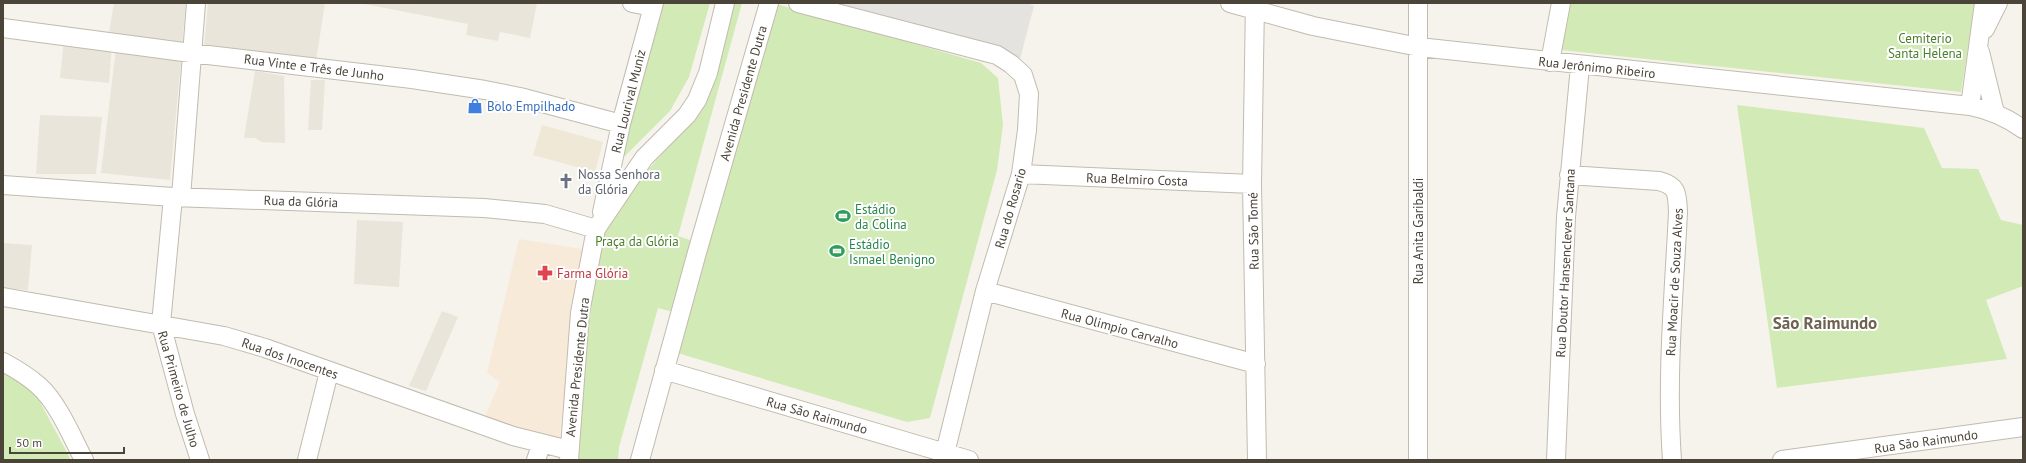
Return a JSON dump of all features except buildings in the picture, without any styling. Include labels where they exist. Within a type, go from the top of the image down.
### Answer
[{"type":"street","name":"Rua Primeiro de Julho","points":[[196,3],[177,197],[161,324],[185,414],[200,460]]},
{"type":"street","points":[[632,3],[653,5]]},
{"type":"street","name":"Avenida Presidente Dutra","points":[[569,455],[580,313],[598,226],[644,158],[687,115],[697,100],[708,73],[725,3]]},
{"type":"street","name":"Avenida Presidente Dutra","points":[[640,460],[768,3]]},
{"type":"street","name":"Rua do Rosario","points":[[798,3],[982,50],[997,55],[1011,64],[1023,75],[1029,94],[1029,116],[1021,174],[985,291],[945,453]]},
{"type":"street","name":"Rua Jerônimo Ribeiro","points":[[1230,3],[1256,6],[1313,26],[1419,47],[1580,66],[1970,106],[1995,113],[2023,129]]},
{"type":"street","name":"Rua Anita Garibaldi","points":[[1418,3],[1418,460]]},
{"type":"street","points":[[1550,62],[1561,3]]},
{"type":"street","points":[[1970,106],[1984,3]]},
{"type":"street","points":[[1995,113],[1978,43],[1998,3]]},
{"type":"street","name":"Rua Lourival Muniz","points":[[598,226],[621,124],[653,5]]},
{"type":"street","name":"Rua São Tomé","points":[[1256,6],[1252,106],[1252,184],[1257,460]]},
{"type":"street","name":"Rua Vinte e Três de Junho","points":[[3,28],[191,53],[412,79],[485,90],[520,97],[621,124]]},
{"type":"street","name":"Rua Doutor Hansenclever Santana","points":[[1556,460],[1561,320],[1569,175],[1580,66]]},
{"type":"street","name":"Rua Belmiro Costa","points":[[1021,174],[1252,184]]},
{"type":"street","name":"Rua Moacir de Souza Alves","points":[[1569,175],[1659,181],[1670,184],[1675,190],[1678,212],[1670,366],[1669,422],[1672,460]]},
{"type":"street","name":"Rua da Glória","points":[[3,185],[177,197],[484,208],[545,214],[598,226]]},
{"type":"street","name":"Rua Olimpio Carvalho","points":[[985,291],[1256,364]]},
{"type":"street","name":"Rua dos Inocentes","points":[[3,297],[224,336],[265,348],[329,372],[513,436],[538,452],[569,455]]},
{"type":"street","points":[[3,362],[26,375],[40,387],[62,419],[84,460]]},
{"type":"street","name":"Rua São Raimundo","points":[[664,370],[969,460]]},
{"type":"street","points":[[307,460],[329,372]]},
{"type":"street","name":"Rua São Raimundo","points":[[1782,460],[1829,457],[2023,428]]},
{"type":"shaded area","points":[[114,3],[186,3],[182,46],[109,33]]},
{"type":"shaded area","points":[[208,3],[325,3],[316,61],[204,47]]},
{"type":"shaded area","points":[[359,3],[537,3],[530,38],[500,32],[498,41],[466,35],[468,24]]},
{"type":"shaded area","points":[[821,3],[1027,3],[1034,6],[1020,59]]},
{"type":"shaded area","points":[[64,40],[112,45],[109,83],[60,78]]},
{"type":"shaded area","points":[[116,48],[181,61],[170,180],[101,173]]},
{"type":"shaded area","points":[[255,71],[284,76],[285,143],[262,142],[255,138],[244,138]]},
{"type":"shaded area","points":[[311,80],[325,80],[322,130],[308,130]]},
{"type":"shaded area","points":[[40,115],[102,117],[96,174],[36,174]]},
{"type":"shaded area","points":[[542,125],[603,142],[595,172],[533,155]]},
{"type":"shaded area","points":[[357,220],[403,222],[399,287],[354,284]]},
{"type":"shaded area","points":[[519,239],[582,249],[559,441],[482,423],[500,382],[487,373]]},
{"type":"shaded area","points":[[3,243],[32,245],[28,290],[3,288]]},
{"type":"shaded area","points":[[442,311],[458,317],[426,391],[409,386]]},
{"type":"green space","points":[[662,3],[710,3],[689,77],[670,111],[620,161]]},
{"type":"green space","name":"Praça da Glória","points":[[729,3],[742,3],[678,236],[693,241],[673,312],[658,308],[619,447],[618,460],[573,460],[576,397],[601,224],[697,114]]},
{"type":"green space","name":"Estádio Ismael Benigno","points":[[773,3],[981,63],[998,78],[1003,125],[997,170],[930,418],[907,422],[671,351]]},
{"type":"green space","name":"Cemiterio Santa Helena","points":[[1559,3],[1975,3],[1961,92],[1551,49]]},
{"type":"green space","points":[[1737,105],[1924,128],[1942,168],[1978,169],[2001,220],[2023,225],[2023,286],[1986,300],[2007,359],[1777,388]]},
{"type":"green space","points":[[3,373],[32,387],[71,460],[3,460]]},
{"type":"place","name":"Bolo Empilhado","points":[[475,106]]},
{"type":"place","name":"Nossa Senhora da Glória","points":[[566,181]]},
{"type":"place","name":"Estádio da Colina","points":[[843,216]]},
{"type":"place","name":"Estádio Ismael Benigno","points":[[837,251]]},
{"type":"place","name":"Farma Glória","points":[[545,273]]},
{"type":"district","name":"São Raimundo","points":[[1825,323]]}]
